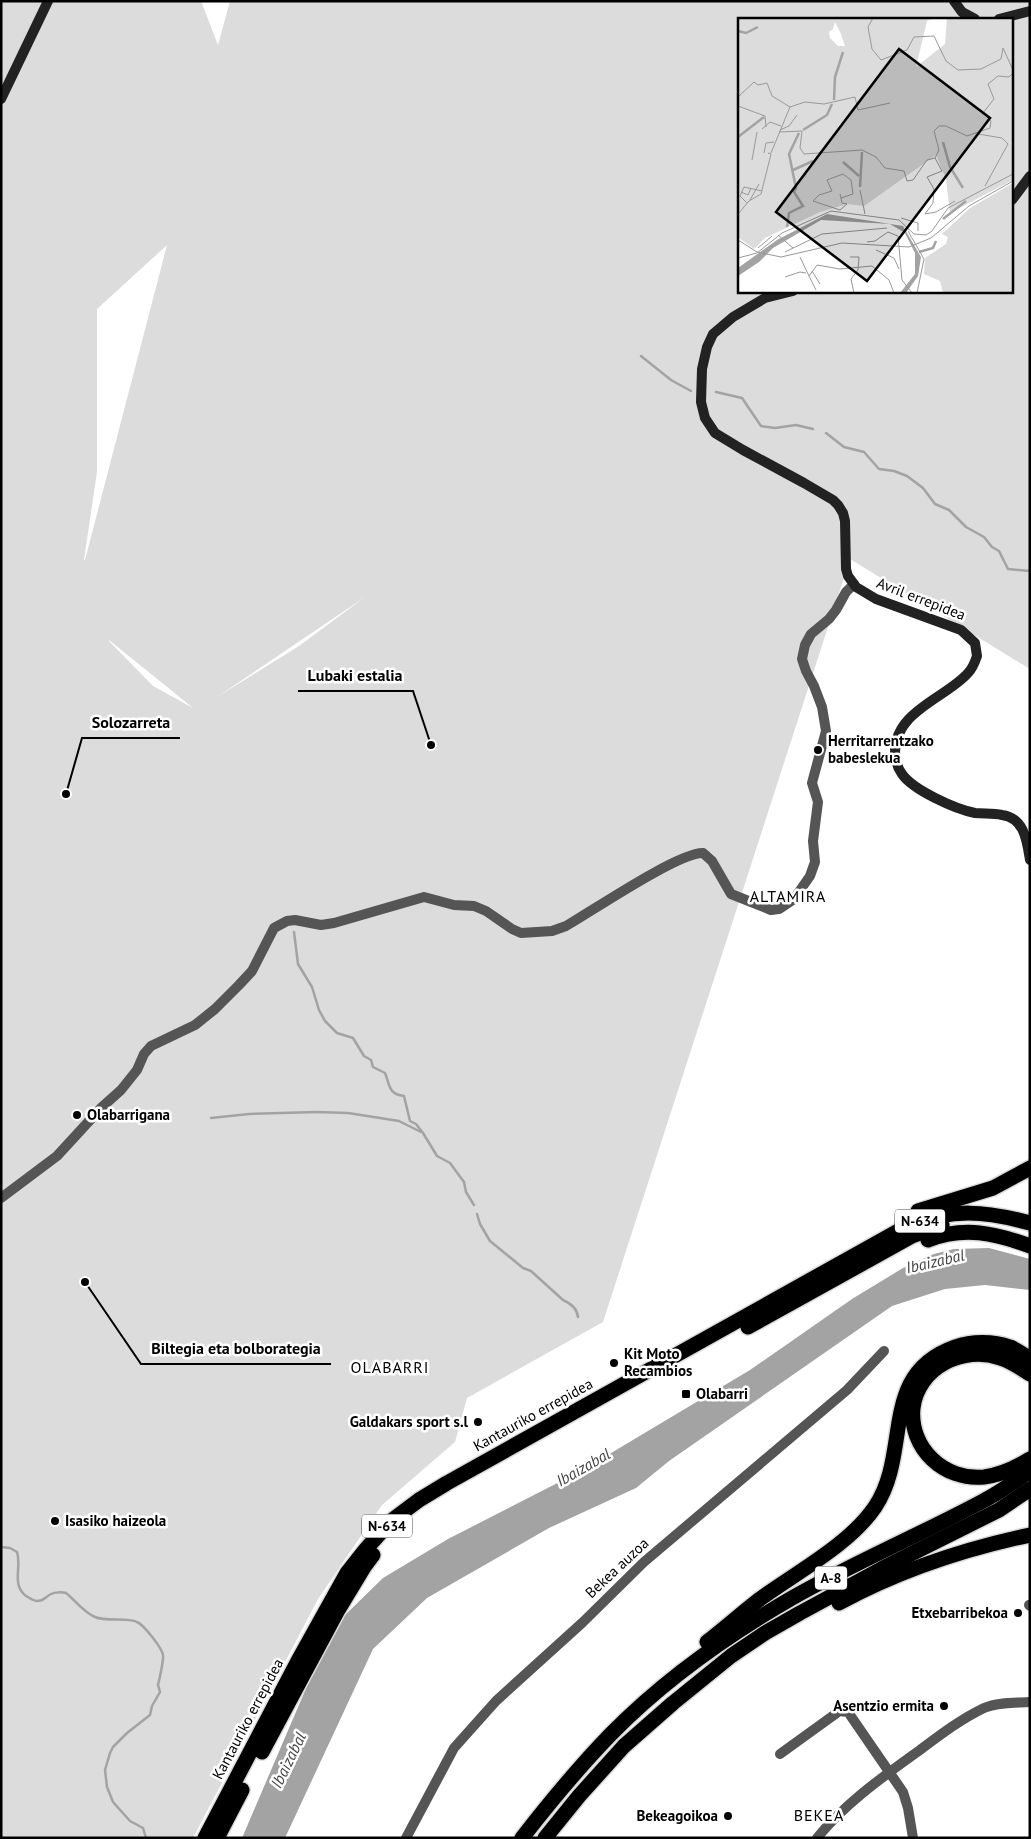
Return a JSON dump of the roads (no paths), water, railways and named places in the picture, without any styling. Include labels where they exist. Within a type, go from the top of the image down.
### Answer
[{"type":"highway","points":[[821,1274],[895,1222],[918,1211],[993,1188],[1030,1168]]},
{"type":"highway","name":"Kantauriko errepidea","points":[[205,1838],[298,1661],[347,1573],[366,1548],[391,1521],[419,1500],[909,1225],[944,1214],[971,1212],[1006,1216],[1030,1223]]},
{"type":"highway","name":"N-634","points":[[217,1838],[338,1610],[364,1567],[394,1531],[418,1511],[912,1236],[945,1224],[971,1222],[1005,1225],[1030,1233]]},
{"type":"highway","points":[[741,1331],[805,1306],[916,1244],[934,1237],[951,1233],[972,1232],[1002,1236],[1030,1246]]},
{"type":"highway","points":[[643,1704],[694,1652],[760,1599],[854,1532],[875,1507],[890,1477],[905,1393],[916,1372],[930,1359],[944,1351],[965,1344],[985,1342],[1011,1347],[1030,1359]]},
{"type":"highway","points":[[1030,1374],[999,1357],[972,1354],[949,1360],[926,1378],[918,1390],[914,1406],[914,1424],[917,1436],[924,1450],[932,1460],[954,1473],[969,1477],[985,1477],[1000,1473],[1030,1459]]},
{"type":"highway","name":"A-8","points":[[522,1838],[562,1788],[611,1734],[643,1704],[721,1643],[792,1598],[987,1499],[1030,1471]]},
{"type":"highway","name":"A-8","points":[[545,1838],[578,1796],[630,1740],[673,1702],[731,1656],[765,1633],[800,1613],[883,1568],[999,1510],[1030,1489]]},
{"type":"highway","points":[[731,1656],[761,1648],[846,1599],[888,1579],[930,1563],[998,1542],[1030,1535]]},
{"type":"street","points":[[1,99],[48,1]]},
{"type":"street","points":[[954,1],[962,12],[973,18]]},
{"type":"street","points":[[1003,18],[1030,11]]},
{"type":"street","points":[[1014,197],[1030,176]]},
{"type":"street","name":"Avril errepidea","points":[[789,292],[765,298],[727,321],[713,334],[707,347],[702,369],[701,402],[705,418],[715,433],[804,483],[838,505],[845,521],[846,569],[848,576],[859,590],[876,599],[961,630],[968,634],[975,643],[977,656],[969,672],[919,710],[904,727],[896,748],[897,764],[903,775],[910,782],[938,798],[975,813],[1005,815],[1014,820],[1024,832],[1030,860]]},
{"type":"street","points":[[1,1198],[57,1156],[102,1107],[121,1090],[137,1070],[144,1054],[151,1046],[195,1025],[233,991],[252,971],[274,928],[287,921],[295,920],[321,925],[334,923],[424,897],[454,905],[480,909],[499,919],[512,929],[521,932],[552,931],[566,926],[677,861],[699,853],[703,853],[712,862],[731,894],[771,910],[779,909],[794,899],[810,876],[815,862],[813,842],[818,802],[812,782],[824,744],[826,730],[822,707],[802,658],[805,645],[811,634],[833,614],[846,592],[854,584]]},
{"type":"street","name":"Bekea auzoa","points":[[406,1838],[454,1748],[496,1701],[582,1623],[644,1562],[847,1390],[884,1351]]},
{"type":"street","points":[[817,1838],[835,1818],[890,1772],[954,1725],[986,1707],[1003,1703],[1030,1702]]},
{"type":"street","points":[[780,1754],[834,1715],[840,1712],[848,1712],[903,1792],[913,1838]]},
{"type":"water","name":"Ibaizabal","points":[[989,1248],[1030,1259],[1030,1290],[985,1285],[945,1289],[892,1306],[669,1461],[636,1488],[549,1528],[427,1598],[373,1649],[285,1838],[242,1838],[325,1644],[344,1616],[383,1578],[448,1539],[581,1471],[750,1370],[852,1299],[903,1268],[934,1254],[954,1249]]},
{"type":"waterway","points":[[641,356],[671,380],[691,391]]},
{"type":"waterway","points":[[716,392],[742,398],[761,426],[775,428],[796,425],[813,429]]},
{"type":"waterway","points":[[826,433],[844,447],[864,452],[879,469],[894,471],[907,476],[923,488],[935,504],[949,510],[966,527],[984,537],[992,547],[999,551],[1008,569],[1030,571]]},
{"type":"waterway","points":[[294,932],[298,964],[312,987],[319,1010],[325,1021],[337,1033],[353,1038],[364,1056],[371,1060],[373,1067],[385,1073],[392,1091],[404,1096],[410,1121],[416,1124],[423,1133],[437,1156],[450,1163],[464,1182],[466,1192],[474,1205]]},
{"type":"waterway","points":[[211,1118],[249,1114],[348,1113],[399,1121],[421,1132]]},
{"type":"waterway","points":[[477,1214],[480,1224],[490,1241],[523,1268],[531,1271],[563,1300],[571,1304],[575,1308],[578,1317]]},
{"type":"waterway","points":[[1,1547],[10,1548],[17,1552],[19,1586],[26,1596],[39,1601],[53,1593],[66,1593],[95,1617],[137,1622],[148,1632],[162,1652],[163,1661],[158,1685],[160,1692],[152,1706],[150,1715],[113,1747],[105,1770],[107,1787],[113,1802],[130,1821],[143,1828],[146,1838]]},
{"type":"place","name":"Lubaki estalia","points":[[431,745]]},
{"type":"place","name":"Herritarrentzako babeslekua","points":[[818,750]]},
{"type":"place","name":"Solozarreta","points":[[66,794]]},
{"type":"place","name":"Olabarrigana","points":[[77,1115]]},
{"type":"place","name":"Biltegia eta bolborategia","points":[[85,1282]]},
{"type":"place","name":"Kit Moto Recambios","points":[[614,1363]]},
{"type":"place","name":"Olabarri","points":[[686,1394]]},
{"type":"place","name":"Galdakars sport s.l","points":[[478,1422]]},
{"type":"place","name":"Isasiko haizeola","points":[[55,1521]]},
{"type":"place","name":"Etxebarribekoa","points":[[1018,1613]]},
{"type":"place","name":"Asentzio ermita","points":[[944,1706]]},
{"type":"place","name":"Bekeagoikoa","points":[[728,1816]]},
{"type":"district","name":"ALTAMIRA","points":[[788,896]]},
{"type":"district","name":"OLABARRI","points":[[390,1367]]},
{"type":"district","name":"BEKEA","points":[[819,1815]]}]
